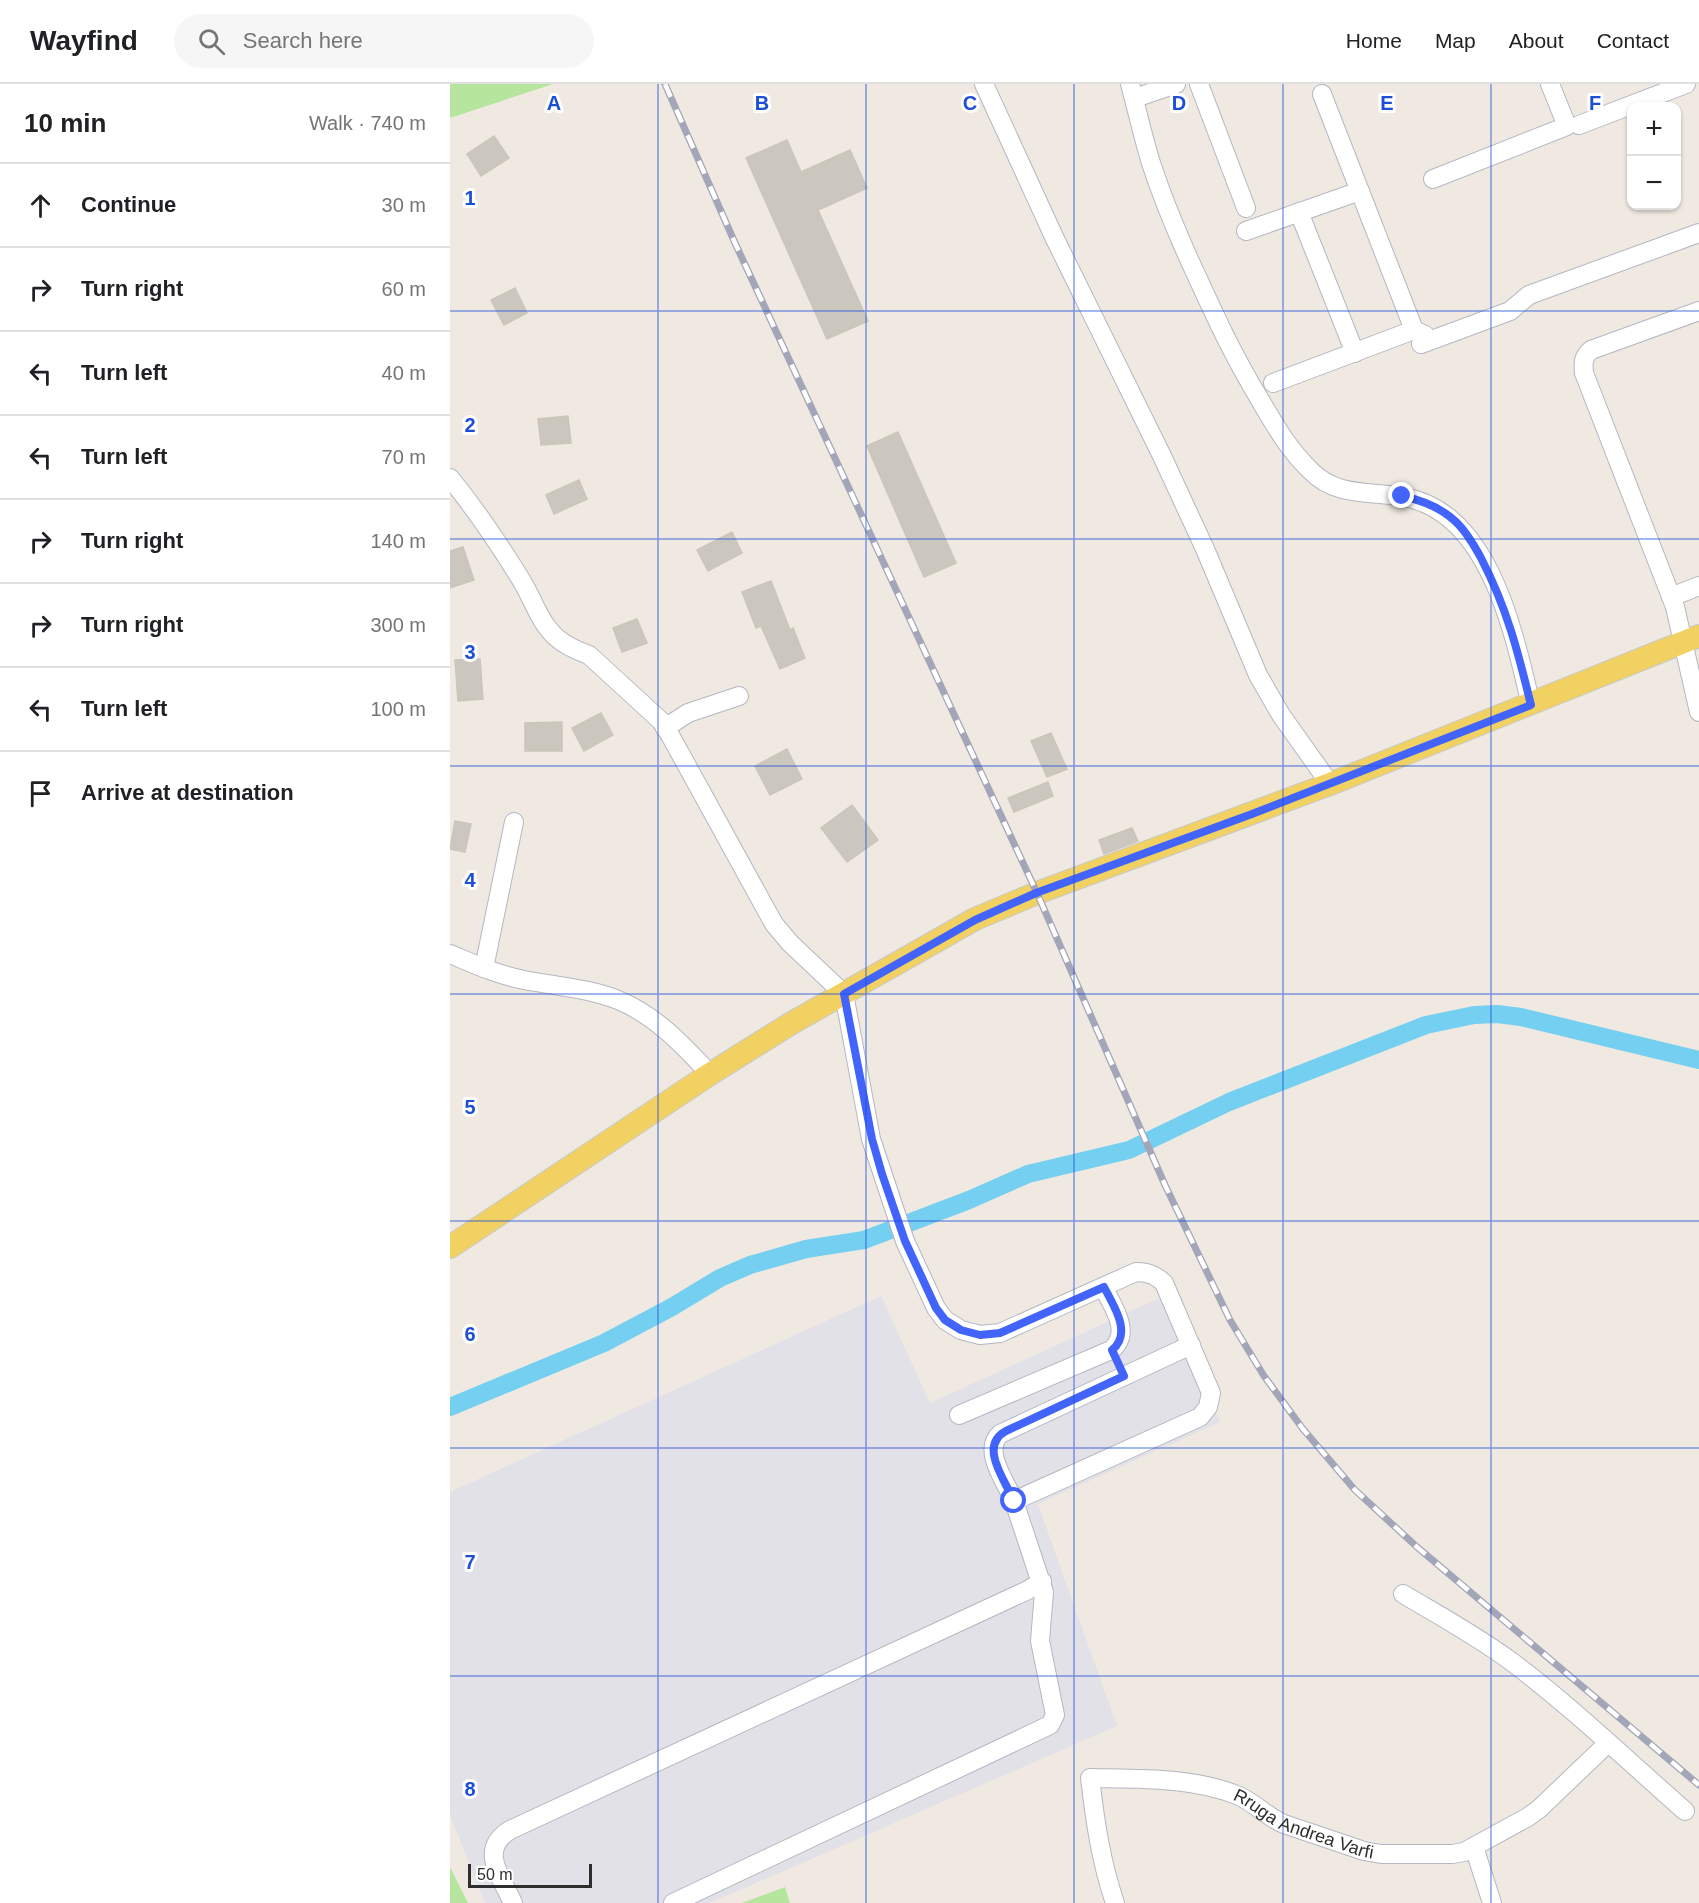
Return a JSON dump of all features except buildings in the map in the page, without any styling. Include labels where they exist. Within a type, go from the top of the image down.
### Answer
[{"type":"main road","points":[[450,1247],[710,1074],[790,1024],[954,931],[1006,906],[1330,784],[1691,639]]},
{"type":"street","points":[[984,84],[1055,239],[1162,456],[1258,675],[1281,715],[1330,784]]},
{"type":"street","points":[[1176,84],[1138,93],[1150,162],[1191,267],[1240,370],[1279,435],[1312,473],[1327,484],[1346,491],[1420,500],[1455,521],[1472,543],[1494,582],[1514,635],[1531,705]]},
{"type":"street","points":[[1199,84],[1246,208]]},
{"type":"street","points":[[1433,179],[1566,126],[1550,84]]},
{"type":"street","points":[[1579,124],[1686,84]]},
{"type":"street","points":[[1322,94],[1360,191],[1424,338]]},
{"type":"street","points":[[1246,231],[1360,191]]},
{"type":"street","points":[[1299,212],[1355,352]]},
{"type":"street","points":[[1273,384],[1355,352],[1424,338],[1510,311],[1529,296],[1699,233]]},
{"type":"street","points":[[1699,311],[1591,350],[1585,355],[1583,364],[1584,373],[1671,597],[1691,639],[1699,712]]},
{"type":"street","points":[[450,478],[477,511],[524,585],[543,621],[557,638],[589,655],[660,721],[774,924],[790,943],[844,994],[872,1139],[893,1207],[905,1241],[936,1308],[945,1320],[961,1330],[980,1335],[1000,1333],[1136,1272],[1146,1272],[1156,1276],[1164,1283],[1211,1393],[1208,1407],[1200,1417],[1014,1501]]},
{"type":"street","points":[[1671,597],[1699,586]]},
{"type":"street","points":[[665,728],[688,713],[739,696]]},
{"type":"street","points":[[484,968],[514,822]]},
{"type":"street","points":[[450,954],[484,968],[521,979],[582,990],[618,1000],[645,1014],[678,1041],[710,1074]]},
{"type":"street","points":[[959,1415],[1112,1350],[1119,1341],[1121,1325],[1104,1287]]},
{"type":"street","points":[[673,1903],[1050,1725],[1055,1715],[1040,1641],[1044,1605],[1042,1581],[1014,1501],[993,1453],[993,1442],[996,1437],[1006,1431],[1191,1344]]},
{"type":"street","points":[[1112,1350],[1124,1376]]},
{"type":"street","points":[[513,1903],[493,1857],[495,1844],[510,1830],[1028,1590],[1042,1581]]},
{"type":"street","points":[[1403,1594],[1465,1630],[1511,1662],[1565,1705],[1685,1811]]},
{"type":"street","name":"Rruga Andrea Varfi","points":[[1115,1903],[1096,1832],[1090,1778],[1184,1782],[1236,1795],[1250,1802],[1273,1820],[1364,1851],[1382,1854],[1452,1854],[1473,1847],[1539,1809],[1608,1743]]},
{"type":"street","points":[[1473,1847],[1492,1903]]},
{"type":"shaded area","points":[[881,1296],[930,1403],[1162,1297],[1220,1422],[1038,1504],[1117,1726],[710,1903],[485,1903],[450,1815],[450,1492]]},
{"type":"green space","points":[[450,84],[553,84],[450,118]]},
{"type":"green space","points":[[450,1867],[468,1903],[450,1903]]},
{"type":"green space","points":[[785,1887],[790,1903],[742,1903]]},
{"type":"waterway","points":[[450,1407],[604,1343],[672,1307],[720,1278],[750,1265],[806,1249],[864,1240],[969,1200],[1028,1174],[1129,1150],[1229,1102],[1426,1025],[1474,1015],[1497,1014],[1521,1017],[1699,1060]]},
{"type":"railway","points":[[665,84],[735,243],[1037,893],[1165,1185],[1230,1320],[1264,1376],[1303,1429],[1355,1490],[1417,1547],[1699,1785]]},
{"type":"route","points":[[1014,1501],[995,1459],[993,1442],[1000,1434],[1124,1376],[1112,1350],[1117,1346],[1121,1333],[1119,1319],[1104,1287],[1000,1333],[980,1335],[961,1330],[945,1320],[936,1308],[905,1241],[882,1174],[872,1139],[844,994],[975,920],[1036,893],[1252,814],[1531,705],[1514,635],[1494,582],[1472,543],[1455,521],[1438,509],[1420,500],[1402,496]]}]
